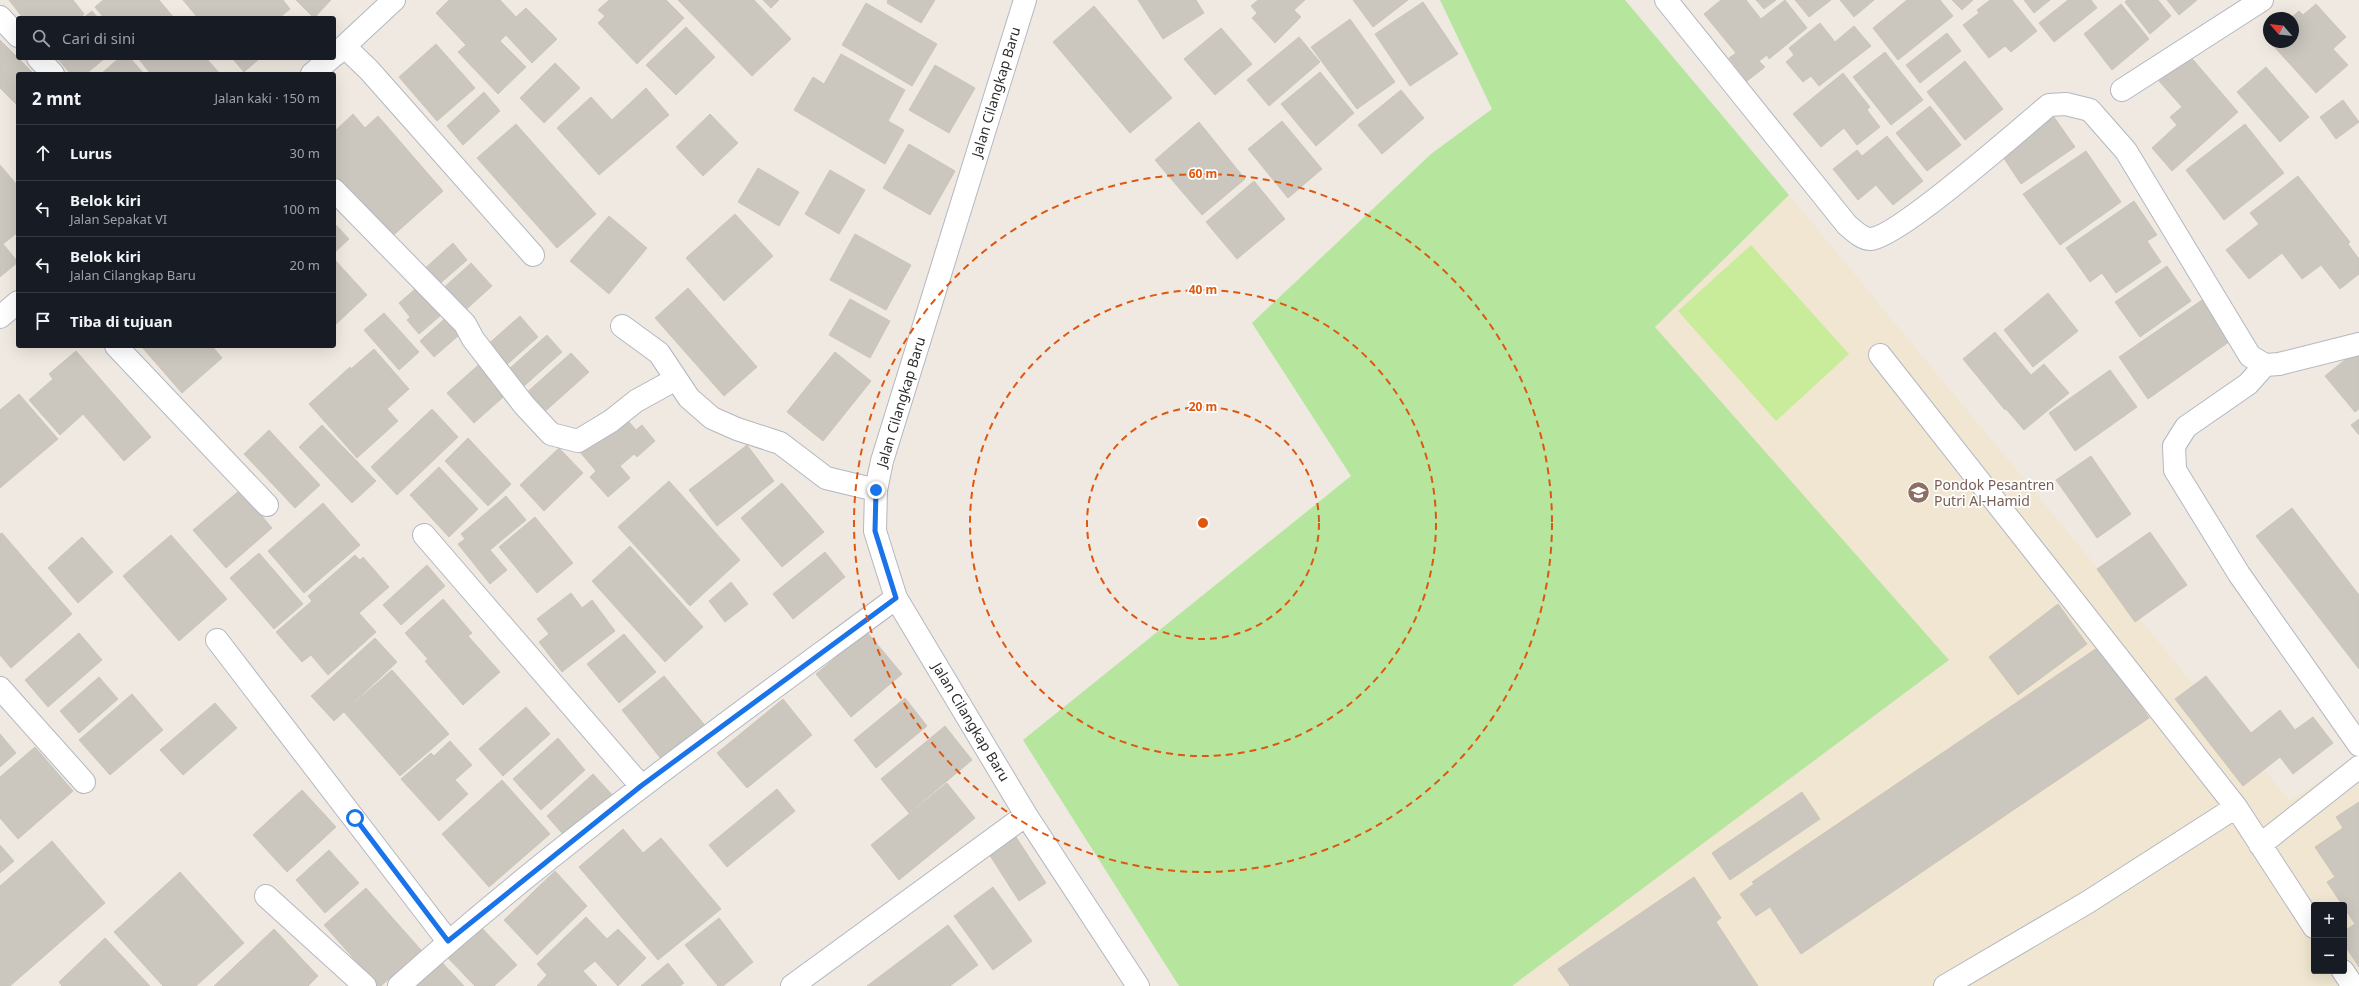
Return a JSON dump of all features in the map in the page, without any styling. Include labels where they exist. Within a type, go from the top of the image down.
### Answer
[{"type":"street","points":[[394,0],[337,54],[369,70],[533,255]]},
{"type":"street","name":"Jalan Cilangkap Baru","points":[[1025,0],[882,461],[876,490],[875,531],[896,598],[1026,815],[1138,986]]},
{"type":"street","points":[[1666,0],[1847,225],[1859,235],[1870,239],[1883,235],[1932,202],[2049,105],[2066,104],[2090,110],[2126,151],[2250,356],[2264,364],[2279,364],[2359,344]]},
{"type":"street","points":[[2122,90],[2262,0]]},
{"type":"street","points":[[0,17],[16,34]]},
{"type":"street","points":[[40,60],[51,72]]},
{"type":"street","points":[[314,72],[330,60]]},
{"type":"street","points":[[336,192],[466,324],[473,339],[524,405],[551,434],[578,441],[611,421],[636,401],[676,379]]},
{"type":"street","points":[[0,317],[16,304]]},
{"type":"street","points":[[622,326],[659,353],[689,398],[712,418],[736,429],[780,443],[826,478],[876,490]]},
{"type":"street","points":[[118,348],[267,505]]},
{"type":"street","points":[[1880,355],[2236,807],[2311,922]]},
{"type":"street","points":[[2264,364],[2248,384],[2186,427],[2174,446],[2175,470],[2239,574],[2359,745]]},
{"type":"street","points":[[424,535],[641,786]]},
{"type":"street","points":[[399,986],[448,941],[641,786],[896,598]]},
{"type":"street","points":[[217,640],[448,941]]},
{"type":"street","points":[[0,688],[84,782]]},
{"type":"street","points":[[2260,845],[2359,767]]},
{"type":"street","points":[[1945,986],[2088,902],[2236,807]]},
{"type":"street","points":[[792,986],[1026,815]]},
{"type":"street","points":[[266,896],[366,986]]},
{"type":"street","points":[[2345,974],[2353,986]]},
{"type":"shaded area","name":"Pondok Pesantren Putri Al-Hamid","points":[[1789,195],[2290,801],[2359,754],[2359,986],[1512,986],[1949,660],[1654,327]]},
{"type":"green space","points":[[1440,0],[1625,0],[1789,195],[1655,327],[1949,660],[1512,986],[1179,986],[1023,740],[1351,476],[1252,323],[1431,154],[1492,109]]},
{"type":"green space","points":[[1751,245],[1849,354],[1776,421],[1678,311]]},
{"type":"building","points":[[9,0],[73,0],[84,14],[82,16],[21,16]]},
{"type":"building","points":[[103,0],[159,0],[172,16],[102,16],[95,7]]},
{"type":"building","points":[[183,0],[283,0],[290,9],[281,16],[196,16]]},
{"type":"building","points":[[296,0],[331,0],[316,16],[312,16]]},
{"type":"building","points":[[449,0],[500,0],[516,17],[526,8],[557,39],[532,63],[506,35],[500,41],[526,67],[498,94],[458,52],[466,45],[436,13]]},
{"type":"building","points":[[609,0],[666,0],[684,18],[637,64],[598,23],[605,16],[598,10]]},
{"type":"building","points":[[678,0],[754,0],[791,39],[752,76]]},
{"type":"building","points":[[763,0],[779,0],[771,8]]},
{"type":"building","points":[[888,0],[935,0],[921,23],[887,3]]},
{"type":"building","points":[[1138,0],[1196,0],[1204,13],[1163,39]]},
{"type":"building","points":[[1258,0],[1305,0],[1294,10],[1301,17],[1275,43],[1252,18],[1257,13],[1251,6]]},
{"type":"building","points":[[1353,0],[1408,0],[1373,27]]},
{"type":"building","points":[[1721,0],[1746,0],[1761,19],[1785,0],[1807,28],[1769,59],[1767,55],[1759,61],[1765,67],[1747,81],[1729,58],[1736,53],[1704,14]]},
{"type":"building","points":[[1756,0],[1776,0],[1764,9]]},
{"type":"building","points":[[1795,0],[1831,0],[1809,17]]},
{"type":"building","points":[[1840,0],[1874,0],[1854,17]]},
{"type":"building","points":[[1907,0],[1940,0],[1953,16],[1898,60],[1873,28]]},
{"type":"building","points":[[1952,0],[1973,0],[1962,10]]},
{"type":"building","points":[[1990,0],[2012,0],[2037,31],[2011,52],[2005,46],[1989,58],[1963,25],[1979,13],[1977,10]]},
{"type":"building","points":[[2024,0],[2050,0],[2034,13]]},
{"type":"building","points":[[2068,0],[2091,0],[2097,8],[2054,42],[2039,23]]},
{"type":"building","points":[[2127,0],[2158,0],[2171,16],[2150,34],[2125,2]]},
{"type":"building","points":[[2167,0],[2197,0],[2179,15]]},
{"type":"building","points":[[1423,2],[1458,54],[1410,86],[1375,34]]},
{"type":"building","points":[[866,3],[937,44],[912,86],[842,45]]},
{"type":"building","points":[[2121,4],[2149,39],[2112,70],[2084,34]]},
{"type":"building","points":[[2316,4],[2346,37],[2333,49],[2348,65],[2316,93],[2275,48],[2299,48],[2298,12],[2299,11],[2303,15]]},
{"type":"building","points":[[1094,6],[1172,98],[1130,133],[1053,42]]},
{"type":"building","points":[[92,11],[96,16],[86,16]]},
{"type":"building","points":[[1350,19],[1395,82],[1357,109],[1311,47]]},
{"type":"building","points":[[1820,23],[1835,42],[1854,26],[1871,46],[1819,86],[1811,76],[1803,82],[1786,62],[1794,55],[1789,48]]},
{"type":"building","points":[[686,27],[715,57],[676,95],[646,65]]},
{"type":"building","points":[[1221,28],[1252,64],[1215,95],[1184,59]]},
{"type":"building","points":[[1947,33],[1961,51],[1920,83],[1906,65]]},
{"type":"building","points":[[1299,37],[1320,62],[1269,106],[1247,80]]},
{"type":"building","points":[[0,40],[16,56],[16,60],[20,60],[32,72],[16,72],[16,104],[0,88]]},
{"type":"building","points":[[436,44],[475,88],[437,121],[399,77]]},
{"type":"building","points":[[1885,52],[1923,100],[1891,125],[1853,77]]},
{"type":"building","points":[[841,54],[905,90],[888,121],[904,130],[885,164],[794,110],[813,77],[824,84]]},
{"type":"building","points":[[2189,55],[2238,112],[2172,171],[2152,148],[2177,125],[2170,117],[2182,107],[2159,81]]},
{"type":"building","points":[[59,60],[103,60],[88,72],[69,72]]},
{"type":"building","points":[[117,60],[132,60],[142,72],[103,72]]},
{"type":"building","points":[[140,60],[208,60],[218,72],[149,72]]},
{"type":"building","points":[[234,60],[258,60],[244,72]]},
{"type":"building","points":[[1965,61],[2003,109],[1965,140],[1927,92]]},
{"type":"building","points":[[555,63],[580,88],[544,123],[520,98]]},
{"type":"building","points":[[935,65],[975,88],[949,133],[909,110]]},
{"type":"building","points":[[2266,67],[2309,117],[2280,142],[2237,92]]},
{"type":"building","points":[[1320,72],[1354,113],[1316,146],[1281,104]]},
{"type":"building","points":[[1843,73],[1870,107],[1867,110],[1880,127],[1857,145],[1844,128],[1821,147],[1793,114]]},
{"type":"building","points":[[646,88],[669,115],[599,175],[557,128],[591,97],[612,120]]},
{"type":"building","points":[[1401,90],[1424,118],[1382,154],[1358,125]]},
{"type":"building","points":[[484,92],[500,111],[463,145],[447,126]]},
{"type":"building","points":[[2343,100],[2359,122],[2336,139],[2320,117]]},
{"type":"building","points":[[1930,106],[1961,145],[1927,171],[1896,133]]},
{"type":"building","points":[[353,114],[365,128],[378,116],[443,191],[388,240],[336,181],[336,130]]},
{"type":"building","points":[[710,114],[738,143],[703,176],[676,147]]},
{"type":"building","points":[[2054,117],[2075,147],[2021,184],[2001,154]]},
{"type":"building","points":[[1282,121],[1322,169],[1288,198],[1248,149]]},
{"type":"building","points":[[1199,122],[1245,179],[1202,215],[1155,160]]},
{"type":"building","points":[[516,124],[596,214],[557,248],[477,158]]},
{"type":"building","points":[[2245,124],[2284,173],[2224,220],[2186,170]]},
{"type":"building","points":[[1887,136],[1923,181],[1893,205],[1876,185],[1858,200],[1833,169],[1857,150],[1862,156]]},
{"type":"building","points":[[909,144],[955,171],[930,215],[883,188]]},
{"type":"building","points":[[2086,151],[2121,202],[2060,245],[2023,194]]},
{"type":"building","points":[[0,165],[16,184],[16,234],[3,244],[16,260],[16,264],[0,277]]},
{"type":"building","points":[[758,168],[799,192],[779,226],[738,202]]},
{"type":"building","points":[[830,170],[865,190],[839,234],[805,214]]},
{"type":"building","points":[[2298,176],[2350,242],[2348,244],[2359,259],[2359,274],[2340,289],[2321,265],[2302,279],[2282,253],[2249,279],[2226,250],[2259,224],[2250,213]]},
{"type":"building","points":[[1254,181],[1285,219],[1237,259],[1206,222]]},
{"type":"building","points":[[2134,201],[2157,235],[2147,241],[2161,262],[2116,293],[2102,273],[2090,282],[2066,248]]},
{"type":"building","points":[[735,214],[773,256],[724,301],[686,258]]},
{"type":"building","points":[[609,216],[647,248],[609,294],[570,261]]},
{"type":"building","points":[[336,225],[349,239],[336,251]]},
{"type":"building","points":[[855,234],[911,265],[886,310],[830,280]]},
{"type":"building","points":[[453,243],[467,260],[436,287],[421,272]]},
{"type":"building","points":[[336,261],[367,295],[336,324]]},
{"type":"building","points":[[471,263],[492,286],[460,315],[439,292]]},
{"type":"building","points":[[2167,266],[2191,301],[2140,337],[2115,302]]},
{"type":"building","points":[[421,284],[447,310],[419,334],[407,320],[410,317],[399,303]]},
{"type":"building","points":[[688,288],[757,367],[724,396],[655,318]]},
{"type":"building","points":[[2048,293],[2078,331],[2033,367],[2004,330]]},
{"type":"building","points":[[2205,298],[2233,339],[2148,399],[2119,357]]},
{"type":"building","points":[[850,299],[890,321],[870,358],[829,335]]},
{"type":"building","points":[[384,313],[419,352],[399,370],[364,330]]},
{"type":"building","points":[[451,313],[466,329],[434,357],[420,341]]},
{"type":"building","points":[[520,316],[538,337],[504,367],[486,346]]},
{"type":"building","points":[[1995,332],[2031,375],[2044,364],[2069,393],[2024,430],[2006,409],[2005,410],[1963,359]]},
{"type":"building","points":[[547,335],[562,352],[523,387],[508,370]]},
{"type":"building","points":[[143,348],[214,348],[222,358],[182,393]]},
{"type":"building","points":[[374,349],[409,389],[387,409],[398,421],[357,458],[309,404],[350,367],[351,369]]},
{"type":"building","points":[[2357,350],[2359,352],[2359,409],[2355,412],[2325,376]]},
{"type":"building","points":[[76,351],[151,437],[124,461],[83,414],[60,435],[29,400],[53,379],[49,374]]},
{"type":"building","points":[[835,352],[871,381],[823,441],[787,412]]},
{"type":"building","points":[[571,353],[589,372],[541,415],[524,395]]},
{"type":"building","points":[[484,360],[510,391],[474,423],[447,393]]},
{"type":"building","points":[[2110,370],[2137,407],[2075,451],[2049,413]]},
{"type":"building","points":[[19,394],[58,439],[0,488],[0,410]]},
{"type":"building","points":[[432,409],[458,437],[397,495],[371,467]]},
{"type":"building","points":[[623,415],[636,430],[642,425],[655,441],[637,457],[634,454],[620,466],[630,478],[608,497],[590,477],[596,471],[580,452]]},
{"type":"building","points":[[2359,419],[2359,435],[2351,425]]},
{"type":"building","points":[[322,425],[376,481],[352,503],[299,447]]},
{"type":"building","points":[[269,430],[320,485],[295,508],[244,454]]},
{"type":"building","points":[[468,438],[511,484],[488,506],[445,461]]},
{"type":"building","points":[[747,445],[774,481],[717,526],[689,490]]},
{"type":"building","points":[[559,448],[583,473],[544,511],[520,485]]},
{"type":"building","points":[[2091,456],[2131,514],[2097,538],[2056,480]]},
{"type":"building","points":[[439,467],[478,509],[449,537],[410,495]]},
{"type":"building","points":[[669,481],[740,560],[690,606],[618,527]]},
{"type":"building","points":[[782,483],[824,532],[782,567],[741,518]]},
{"type":"building","points":[[240,490],[272,528],[226,568],[193,530]]},
{"type":"building","points":[[506,496],[526,520],[490,550],[507,570],[490,584],[458,544],[465,539],[461,534]]},
{"type":"building","points":[[323,503],[360,545],[304,593],[268,551]]},
{"type":"building","points":[[2292,508],[2359,595],[2359,669],[2256,536]]},
{"type":"building","points":[[535,517],[573,563],[537,593],[499,547]]},
{"type":"building","points":[[2150,532],[2187,585],[2135,622],[2097,569]]},
{"type":"building","points":[[2,533],[72,614],[11,668],[0,655],[0,534]]},
{"type":"building","points":[[171,535],[227,599],[179,641],[123,576]]},
{"type":"building","points":[[82,537],[113,572],[78,603],[48,568]]},
{"type":"building","points":[[630,546],[703,627],[665,662],[592,581]]},
{"type":"building","points":[[825,552],[845,577],[793,619],[773,594]]},
{"type":"building","points":[[259,553],[303,604],[274,629],[230,578]]},
{"type":"building","points":[[355,555],[360,560],[363,557],[389,587],[359,613],[376,632],[328,675],[311,655],[302,662],[276,632],[312,601],[308,596]]},
{"type":"building","points":[[427,565],[445,586],[401,625],[383,605]]},
{"type":"building","points":[[731,582],[748,604],[725,622],[709,601]]},
{"type":"building","points":[[571,593],[582,608],[592,600],[615,631],[562,672],[539,642],[549,634],[537,619]]},
{"type":"building","points":[[443,599],[472,633],[468,636],[500,672],[463,705],[425,661],[428,659],[405,633]]},
{"type":"building","points":[[2058,604],[2087,644],[2018,695],[1989,657]]},
{"type":"building","points":[[867,632],[902,674],[851,717],[816,674]]},
{"type":"building","points":[[79,633],[102,660],[48,707],[25,680]]},
{"type":"building","points":[[624,634],[656,672],[619,703],[587,664]]},
{"type":"building","points":[[375,638],[397,662],[334,721],[311,696]]},
{"type":"building","points":[[2100,646],[2149,718],[1801,954],[1770,907],[1756,916],[1740,894],[1754,884],[1752,882]]},
{"type":"building","points":[[392,670],[449,734],[400,776],[344,712]]},
{"type":"building","points":[[664,676],[708,729],[666,765],[622,710]]},
{"type":"building","points":[[2206,676],[2251,733],[2280,710],[2295,730],[2313,717],[2333,743],[2293,774],[2280,757],[2243,786],[2175,699]]},
{"type":"building","points":[[99,677],[118,699],[79,733],[60,711]]},
{"type":"building","points":[[132,694],[163,730],[110,775],[79,740]]},
{"type":"building","points":[[905,698],[927,726],[876,768],[854,740]]},
{"type":"building","points":[[783,699],[812,735],[747,788],[717,753]]},
{"type":"building","points":[[215,703],[237,728],[183,775],[160,750]]},
{"type":"building","points":[[526,707],[550,734],[503,776],[479,749]]},
{"type":"building","points":[[945,726],[972,760],[909,813],[881,779]]},
{"type":"building","points":[[0,734],[16,753],[0,767]]},
{"type":"building","points":[[558,738],[585,770],[541,810],[513,779]]},
{"type":"building","points":[[450,741],[472,765],[455,780],[468,794],[439,821],[401,779],[431,753],[434,756]]},
{"type":"building","points":[[35,747],[73,791],[18,839],[0,818],[0,777]]},
{"type":"building","points":[[593,774],[615,798],[568,840],[547,816]]},
{"type":"building","points":[[502,780],[550,834],[489,887],[442,834]]},
{"type":"building","points":[[947,783],[975,818],[899,880],[871,845]]},
{"type":"building","points":[[777,789],[795,811],[727,867],[709,845]]},
{"type":"building","points":[[302,790],[336,827],[287,872],[253,835]]},
{"type":"building","points":[[1802,792],[1820,819],[1730,880],[1712,853]]},
{"type":"building","points":[[2359,802],[2359,967],[2347,949],[2347,929],[2355,924],[2347,912],[2347,902],[2340,902],[2327,882],[2335,877],[2315,847],[2343,828],[2336,817]]},
{"type":"building","points":[[623,829],[643,853],[661,838],[721,909],[658,960],[579,867]]},
{"type":"building","points":[[1016,837],[1046,883],[1019,901],[989,854]]},
{"type":"building","points":[[52,841],[105,903],[10,986],[0,986],[0,886]]},
{"type":"building","points":[[0,845],[14,861],[0,873]]},
{"type":"building","points":[[329,850],[359,883],[325,913],[296,880]]},
{"type":"building","points":[[555,871],[587,906],[537,955],[504,920]]},
{"type":"building","points":[[180,872],[244,943],[196,986],[163,986],[114,932]]},
{"type":"building","points":[[1694,877],[1721,918],[1716,922],[1758,986],[1570,986],[1558,969]]},
{"type":"building","points":[[993,887],[1032,941],[993,970],[954,916]]},
{"type":"building","points":[[366,888],[421,950],[381,986],[378,986],[324,925]]},
{"type":"building","points":[[586,917],[607,939],[618,929],[646,958],[618,986],[595,961],[583,971],[597,986],[537,986],[547,975],[537,964]]},
{"type":"building","points":[[719,918],[753,962],[723,986],[718,986],[685,945]]},
{"type":"building","points":[[479,925],[517,965],[494,986],[475,986],[447,957]]},
{"type":"building","points":[[948,925],[978,965],[950,986],[867,986]]},
{"type":"building","points":[[274,929],[318,976],[308,986],[214,986]]},
{"type":"building","points":[[105,938],[150,986],[62,986],[59,982]]},
{"type":"building","points":[[437,957],[464,986],[407,986]]},
{"type":"building","points":[[668,963],[684,983],[680,986],[641,986]]},
{"type":"place","name":"Pondok Pesantren Putri Al-Hamid","points":[[1919,493]]},
{"type":"route","points":[[355,818],[448,941],[641,786],[896,598],[875,531],[876,490]]}]
